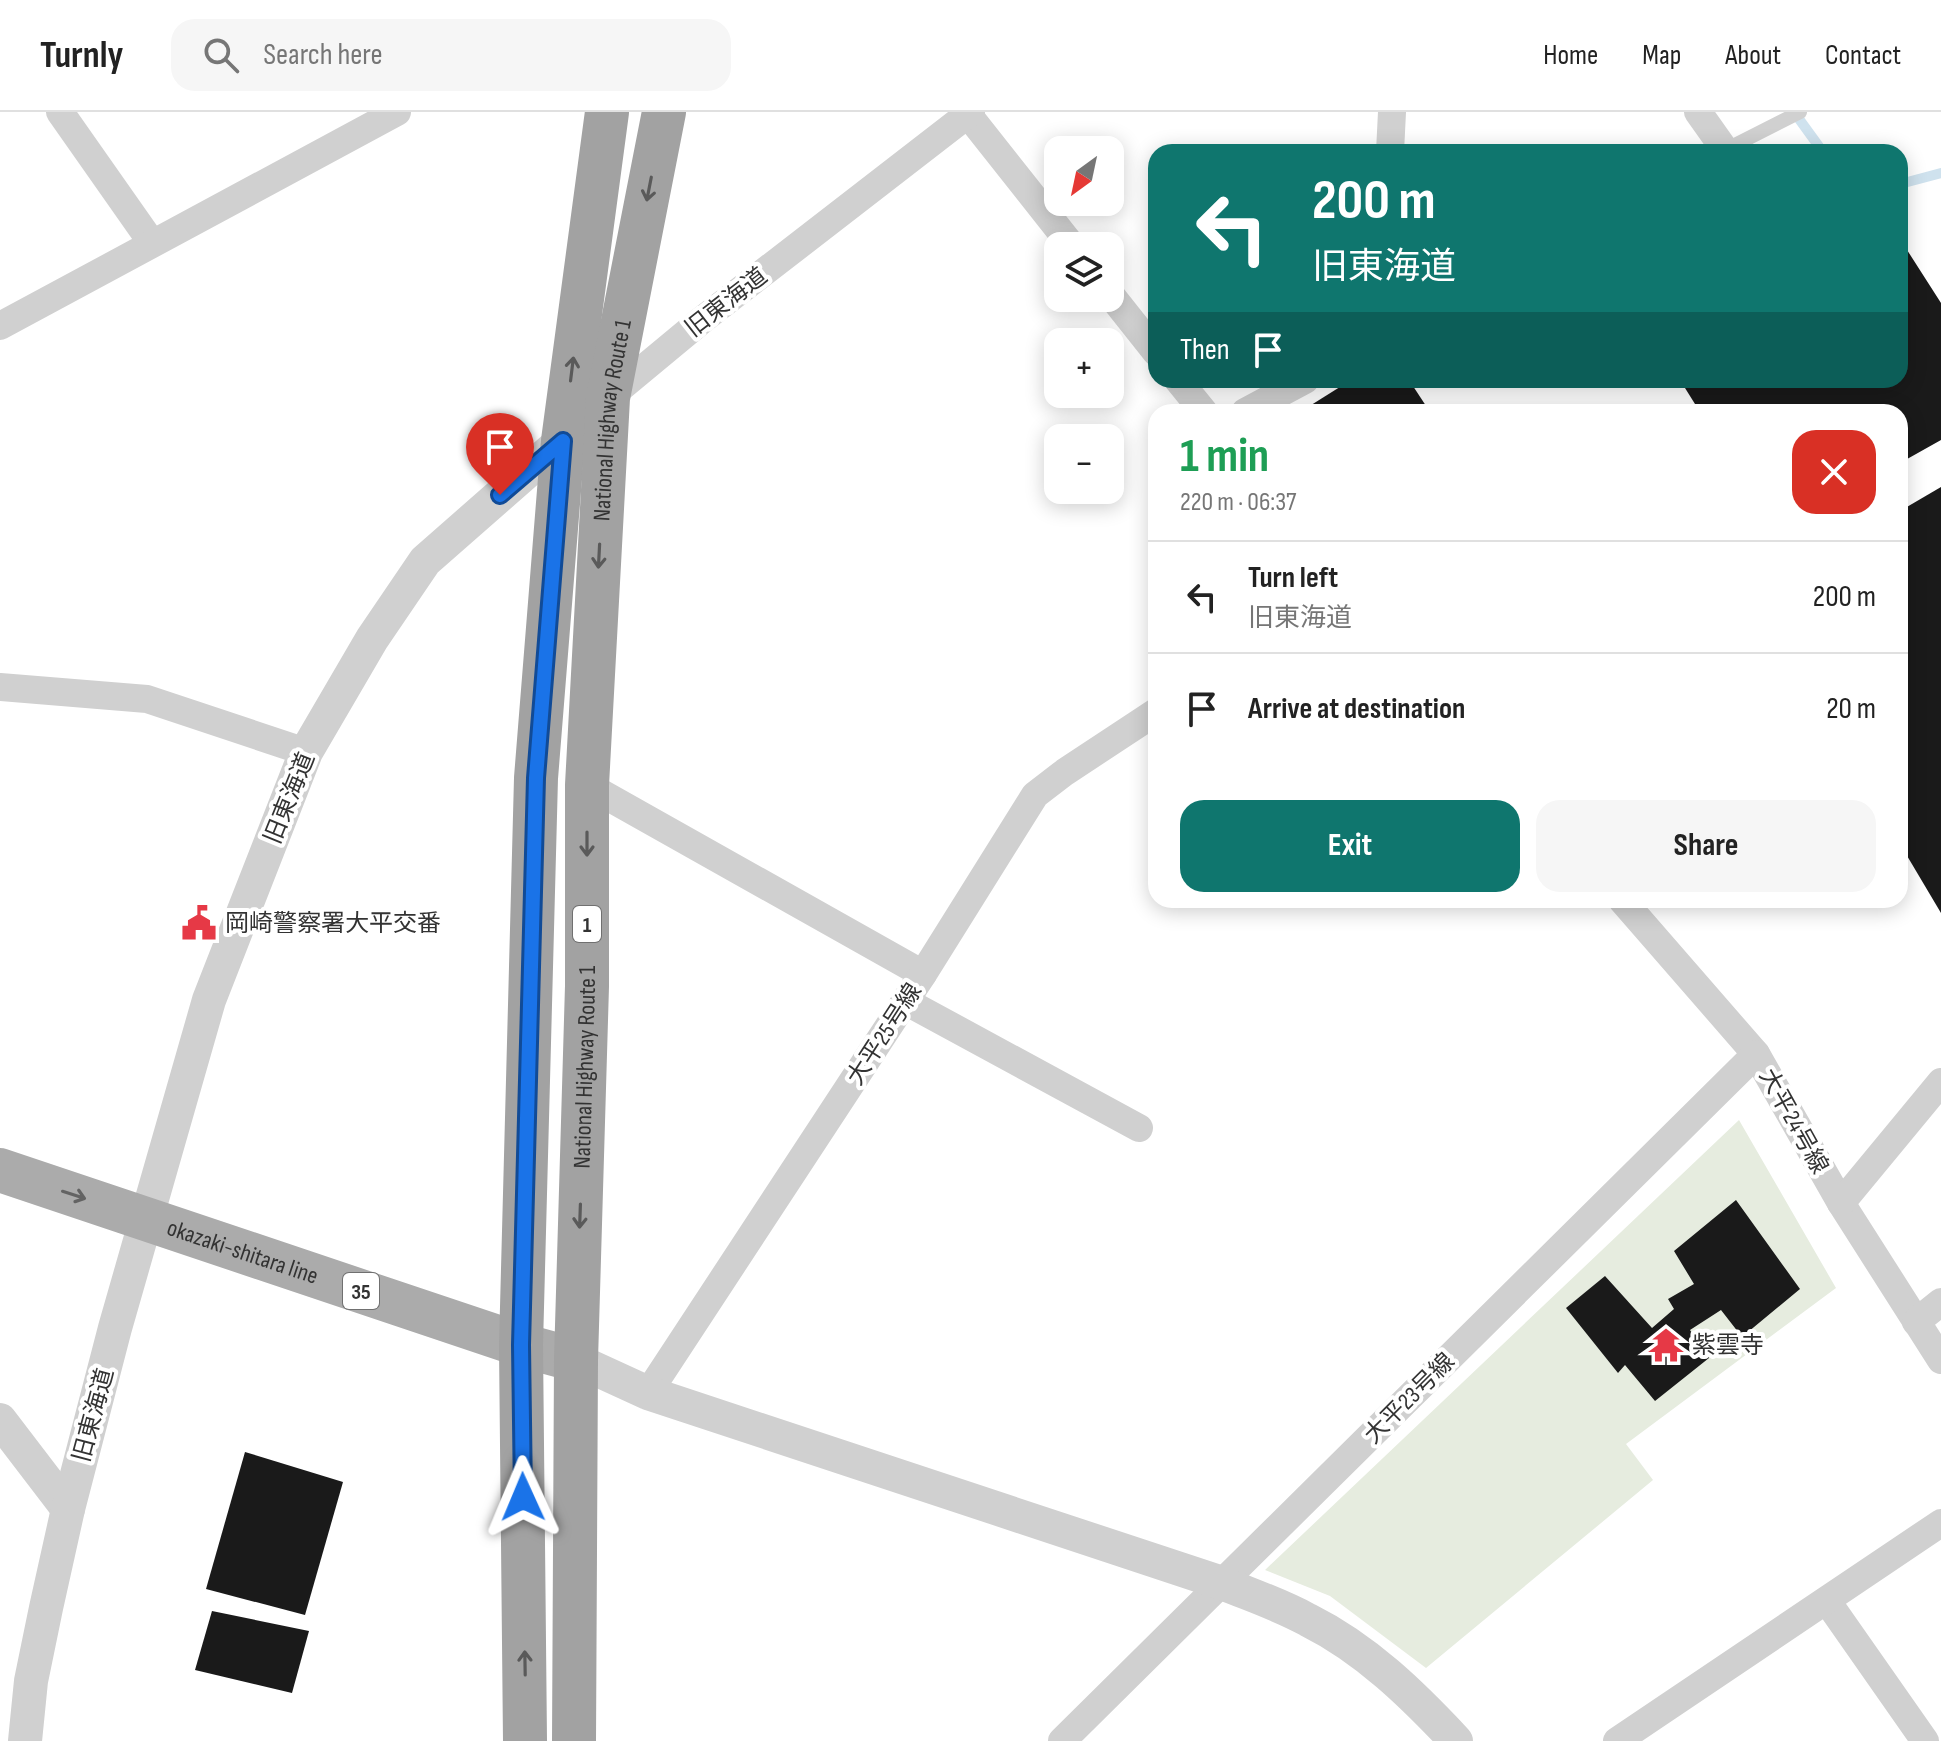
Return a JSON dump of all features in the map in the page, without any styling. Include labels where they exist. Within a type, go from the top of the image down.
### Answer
[{"type":"highway","name":"National Highway Route 1","points":[[525,1741],[521,1345],[536,778],[563,441],[607,112]]},
{"type":"highway","name":"National Highway Route 1","points":[[574,1741],[576,1360],[587,986],[587,785],[608,398],[664,112]]},
{"type":"main road","name":"okazaki-shitara line","points":[[0,1170],[521,1345],[576,1360]]},
{"type":"street","points":[[60,112],[152,243]]},
{"type":"street","points":[[0,326],[397,112]]},
{"type":"street","points":[[1390,144],[1392,112]]},
{"type":"street","points":[[1698,112],[1719,144]]},
{"type":"street","points":[[968,113],[1061,232]]},
{"type":"street","name":"旧東海道","points":[[25,1741],[31,1681],[68,1509],[115,1328],[209,1000],[306,752],[372,639],[425,561],[608,398],[702,320],[968,113]]},
{"type":"street","points":[[1124,312],[1148,342]]},
{"type":"street","points":[[1184,388],[1198,404]]},
{"type":"street","points":[[1260,404],[1290,388]]},
{"type":"street","points":[[0,687],[147,699],[306,752]]},
{"type":"street","name":"大平25号線","points":[[648,1393],[923,974],[1035,795],[1148,717]]},
{"type":"street","points":[[587,785],[923,974]]},
{"type":"street","name":"大平24号線","points":[[1629,908],[1756,1054],[1841,1203],[1941,1360]]},
{"type":"street","points":[[905,1001],[1139,1128]]},
{"type":"street","name":"大平23号線","points":[[1062,1741],[1756,1054]]},
{"type":"street","points":[[1841,1203],[1941,1082]]},
{"type":"street","points":[[1916,1322],[1941,1302]]},
{"type":"street","points":[[576,1360],[648,1393],[1222,1583],[1308,1620],[1364,1654],[1413,1694],[1456,1741]]},
{"type":"street","points":[[0,1420],[68,1509]]},
{"type":"street","points":[[1617,1741],[1941,1523]]},
{"type":"street","points":[[1827,1601],[1925,1741]]},
{"type":"lane","points":[[1738,144],[1800,112]]},
{"type":"shaded area","points":[[1739,1120],[1836,1288],[1626,1444],[1653,1480],[1426,1668],[1330,1596],[1265,1570]]},
{"type":"building","points":[[1908,251],[1941,303],[1941,440],[1908,459],[1908,404],[1695,404],[1685,388],[1908,388]]},
{"type":"building","points":[[1338,388],[1414,388],[1425,404],[1313,404]]},
{"type":"building","points":[[1941,487],[1941,913],[1908,857],[1908,506]]},
{"type":"building","points":[[1736,1200],[1800,1289],[1742,1337],[1721,1310],[1690,1330],[1709,1358],[1655,1401],[1625,1365],[1618,1373],[1566,1308],[1605,1276],[1652,1328],[1674,1309],[1668,1299],[1694,1284],[1674,1251]]},
{"type":"building","points":[[245,1452],[343,1482],[305,1615],[206,1589]]},
{"type":"building","points":[[212,1611],[309,1631],[292,1693],[195,1670]]},
{"type":"waterway","points":[[1794,112],[1817,144]]},
{"type":"waterway","points":[[1908,182],[1941,173]]},
{"type":"place","name":"岡崎警察署大平交番","points":[[199,923]]},
{"type":"place","name":"紫雲寺","points":[[1666,1345]]},
{"type":"route","points":[[500,495],[563,441],[536,778],[521,1345],[523,1497]]}]
